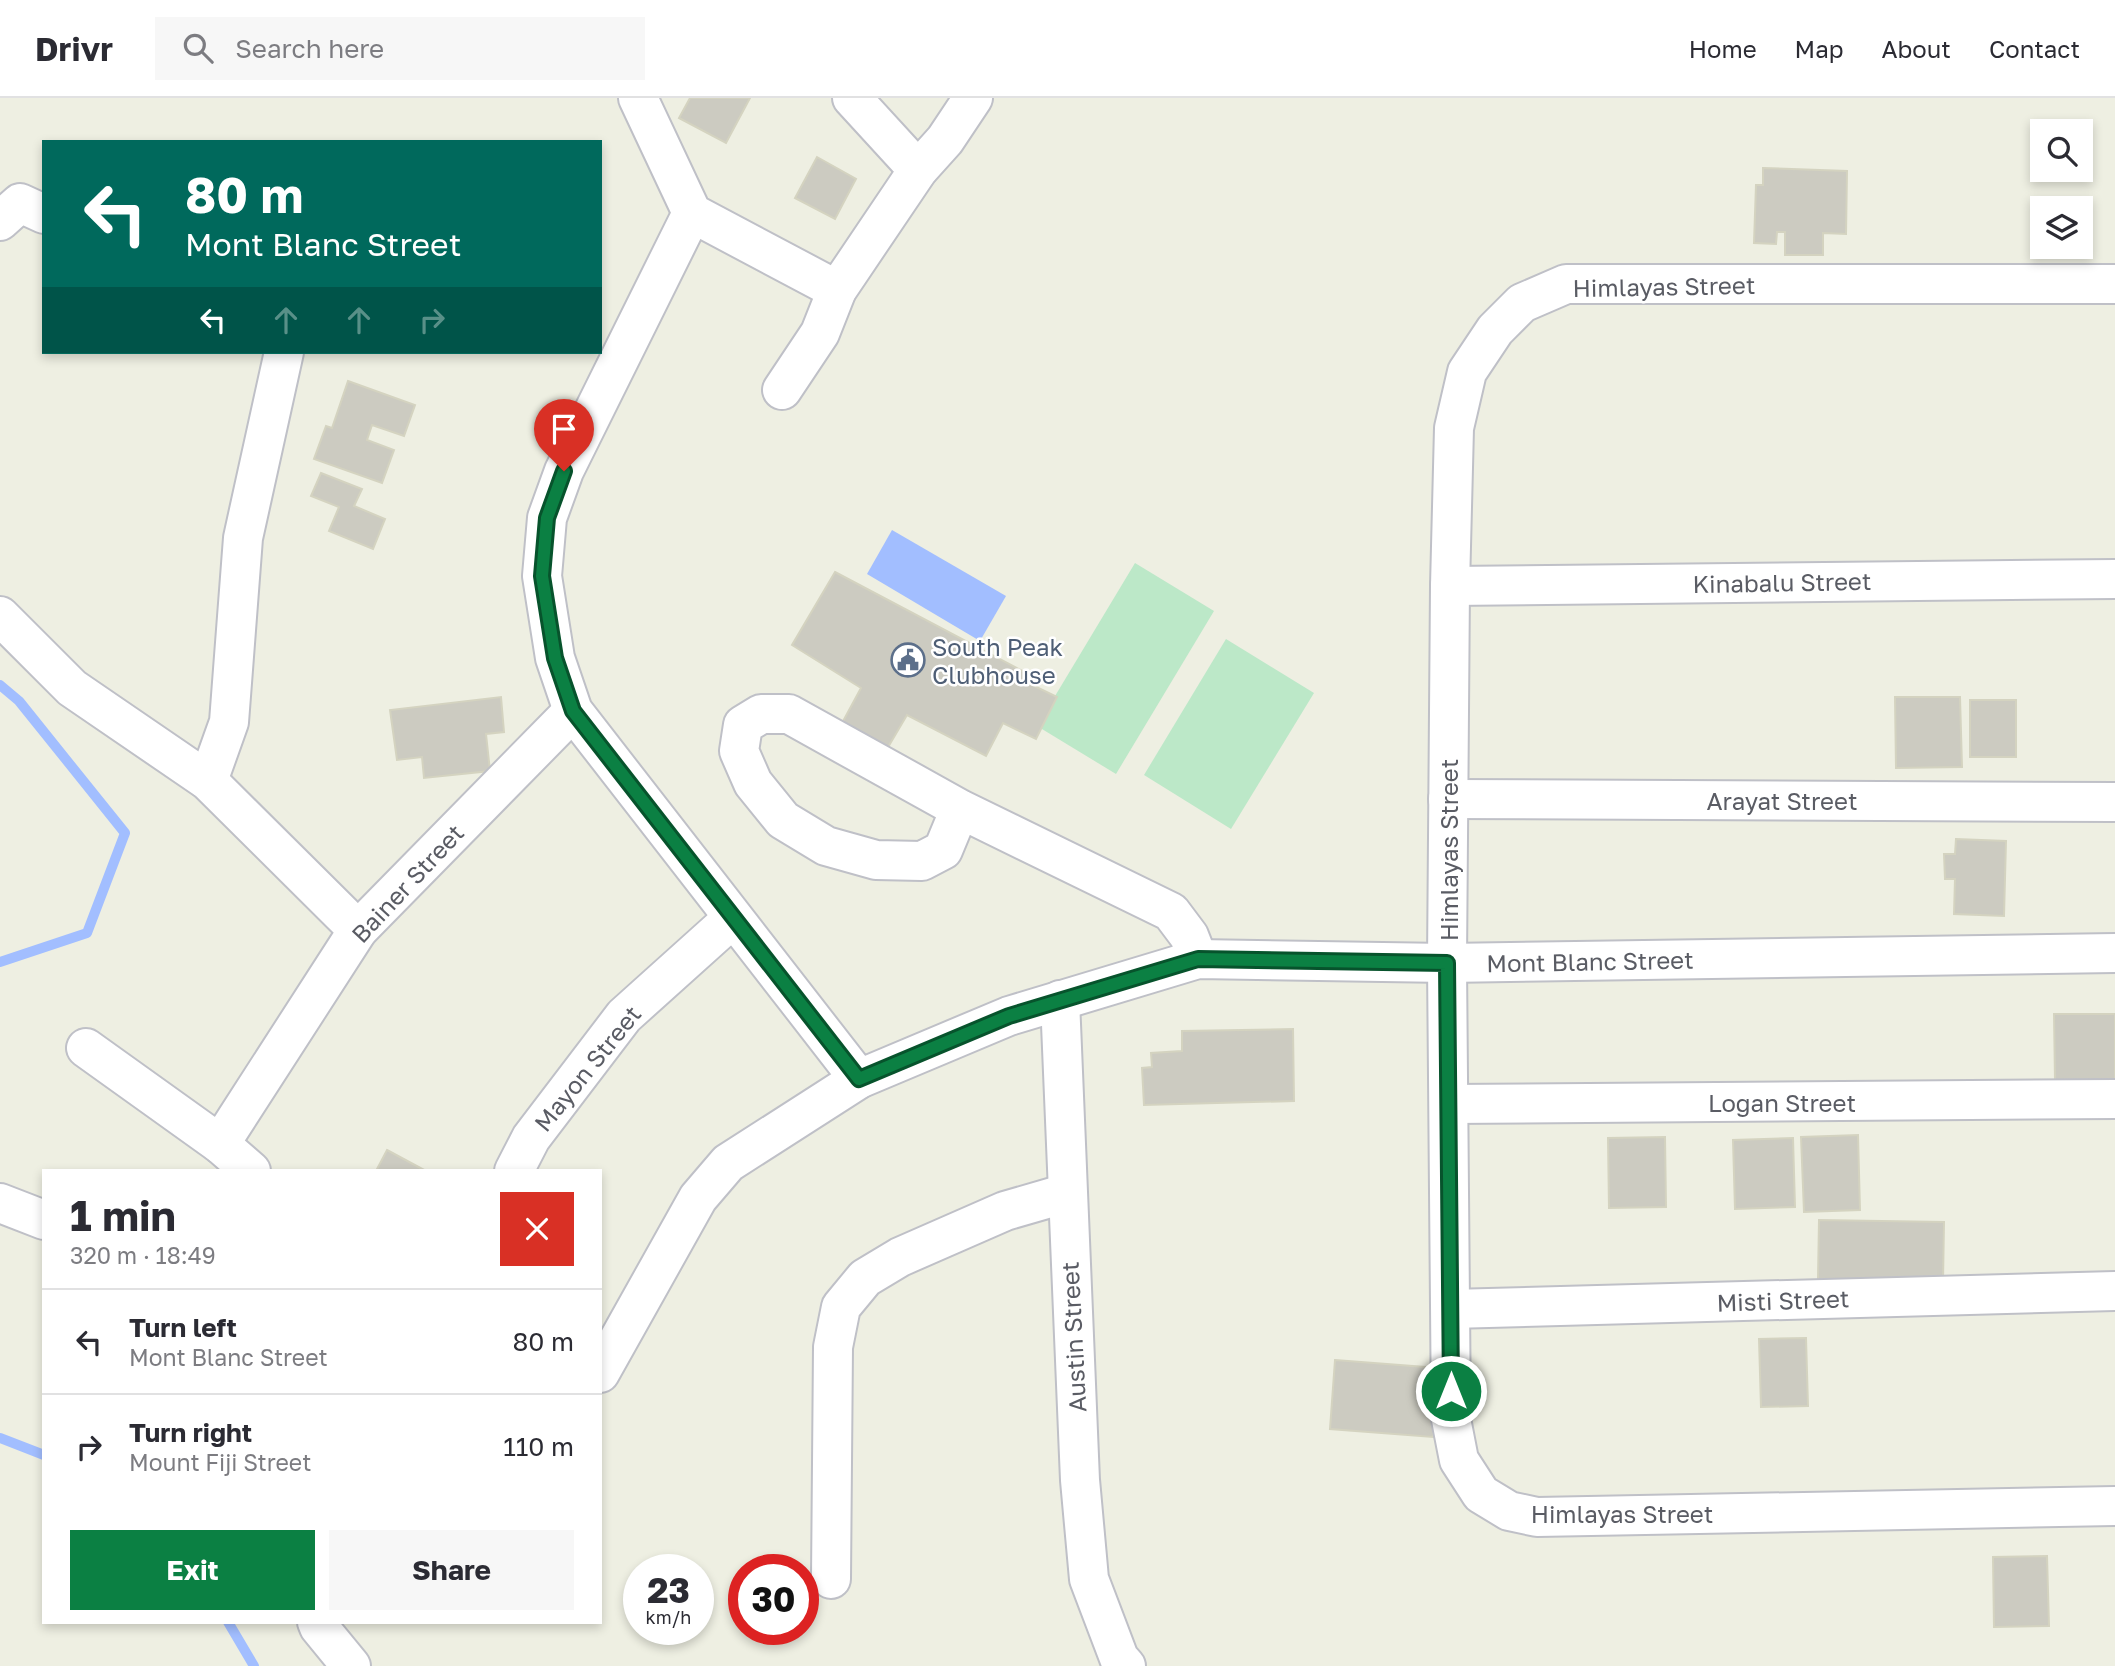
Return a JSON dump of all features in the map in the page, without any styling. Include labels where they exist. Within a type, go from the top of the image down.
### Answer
[{"type":"street","points":[[638,98],[692,213],[837,290]]},
{"type":"street","points":[[852,98],[919,170]]},
{"type":"street","points":[[782,390],[820,334],[837,290],[919,170],[945,140],[973,98]]},
{"type":"street","points":[[0,221],[20,203],[42,213]]},
{"type":"street","points":[[692,213],[564,471],[547,518],[542,576],[555,658],[573,711],[859,1079]]},
{"type":"street","name":"Himlayas Street","points":[[2115,284],[1566,285],[1522,303],[1495,330],[1467,372],[1454,428],[1447,963],[1451,1419],[1459,1460],[1481,1494],[1509,1511],[1537,1517],[2115,1506]]},
{"type":"street","points":[[208,781],[229,722],[243,538],[284,354]]},
{"type":"street","name":"Kinabalu Street","points":[[1450,586],[2115,579]]},
{"type":"street","points":[[0,616],[72,688],[208,781],[358,930]]},
{"type":"street","name":"Bainer Street","points":[[220,1144],[358,930],[573,711]]},
{"type":"street","points":[[960,808],[943,850],[922,861],[876,860],[826,846],[783,820],[753,783],[739,751],[743,725],[761,714],[789,714],[960,808],[1171,912],[1189,936],[1198,959]]},
{"type":"street","name":"Arayat Street","points":[[1448,799],[2115,802]]},
{"type":"street","name":"Mayon Street","points":[[515,1169],[531,1138],[624,1016],[733,918]]},
{"type":"street","name":"Mont Blanc Street","points":[[602,1369],[698,1198],[728,1163],[859,1079],[1009,1016],[1198,959],[1447,963],[2115,953]]},
{"type":"street","name":"Austin Street","points":[[1060,1000],[1080,1480],[1089,1579],[1119,1658],[1126,1666]]},
{"type":"street","points":[[86,1048],[220,1144],[249,1169]]},
{"type":"street","name":"Logan Street","points":[[1449,1104],[2115,1099]]},
{"type":"street","points":[[831,1579],[833,1347],[841,1307],[865,1278],[900,1257],[1005,1211],[1067,1193]]},
{"type":"street","points":[[0,1203],[42,1219]]},
{"type":"street","name":"Misti Street","points":[[1451,1309],[2115,1291]]},
{"type":"street","points":[[317,1624],[351,1666]]},
{"type":"green space","points":[[1135,563],[1214,611],[1116,774],[1037,726]]},
{"type":"green space","points":[[1226,639],[1314,693],[1231,829],[1144,775]]},
{"type":"water","points":[[892,530],[1006,596],[980,641],[867,574]]},
{"type":"building","points":[[690,98],[750,98],[726,143],[679,118]]},
{"type":"building","points":[[817,157],[856,179],[835,219],[795,198]]},
{"type":"building","points":[[1763,168],[1847,171],[1846,234],[1823,233],[1823,255],[1785,255],[1785,232],[1777,232],[1776,244],[1754,243],[1756,185],[1763,185]]},
{"type":"building","points":[[348,381],[415,405],[404,436],[372,425],[367,440],[394,450],[382,483],[314,459],[326,426],[332,428]]},
{"type":"building","points":[[321,473],[362,489],[354,506],[385,519],[373,549],[329,531],[339,507],[311,496]]},
{"type":"building","name":"South Peak Clubhouse","points":[[835,572],[1028,674],[1024,681],[1057,697],[1036,739],[1003,723],[986,756],[907,715],[887,749],[842,723],[861,688],[792,645]]},
{"type":"building","points":[[501,697],[504,732],[486,734],[490,771],[424,778],[422,757],[397,760],[390,710]]},
{"type":"building","points":[[1895,697],[1960,697],[1962,767],[1896,768]]},
{"type":"building","points":[[1970,700],[2016,700],[2016,757],[1970,757]]},
{"type":"building","points":[[1956,839],[2006,841],[2004,916],[1954,914],[1955,879],[1945,879],[1944,854],[1955,854]]},
{"type":"building","points":[[2054,1014],[2115,1014],[2115,1080],[2055,1080]]},
{"type":"building","points":[[1293,1029],[1294,1101],[1144,1105],[1142,1068],[1152,1067],[1151,1053],[1182,1051],[1182,1031]]},
{"type":"building","points":[[1858,1135],[1860,1210],[1804,1212],[1801,1137]]},
{"type":"building","points":[[1665,1137],[1666,1207],[1609,1208],[1608,1138]]},
{"type":"building","points":[[1793,1138],[1795,1207],[1735,1209],[1733,1140]]},
{"type":"building","points":[[387,1150],[422,1169],[377,1169]]},
{"type":"building","points":[[1819,1220],[1944,1222],[1943,1282],[1818,1279]]},
{"type":"building","points":[[1806,1338],[1808,1406],[1761,1407],[1759,1339]]},
{"type":"building","points":[[1335,1360],[1438,1368],[1433,1437],[1330,1429]]},
{"type":"building","points":[[2047,1556],[2049,1626],[1994,1627],[1993,1557]]},
{"type":"waterway","points":[[0,685],[19,701],[125,833],[87,933],[0,962]]},
{"type":"waterway","points":[[0,1438],[42,1454]]},
{"type":"waterway","points":[[229,1624],[254,1666]]},
{"type":"place","name":"South Peak Clubhouse","points":[[908,660]]},
{"type":"route","points":[[564,471],[547,518],[542,576],[555,658],[573,711],[859,1079],[1009,1016],[1198,959],[1447,963],[1451,1391]]}]
